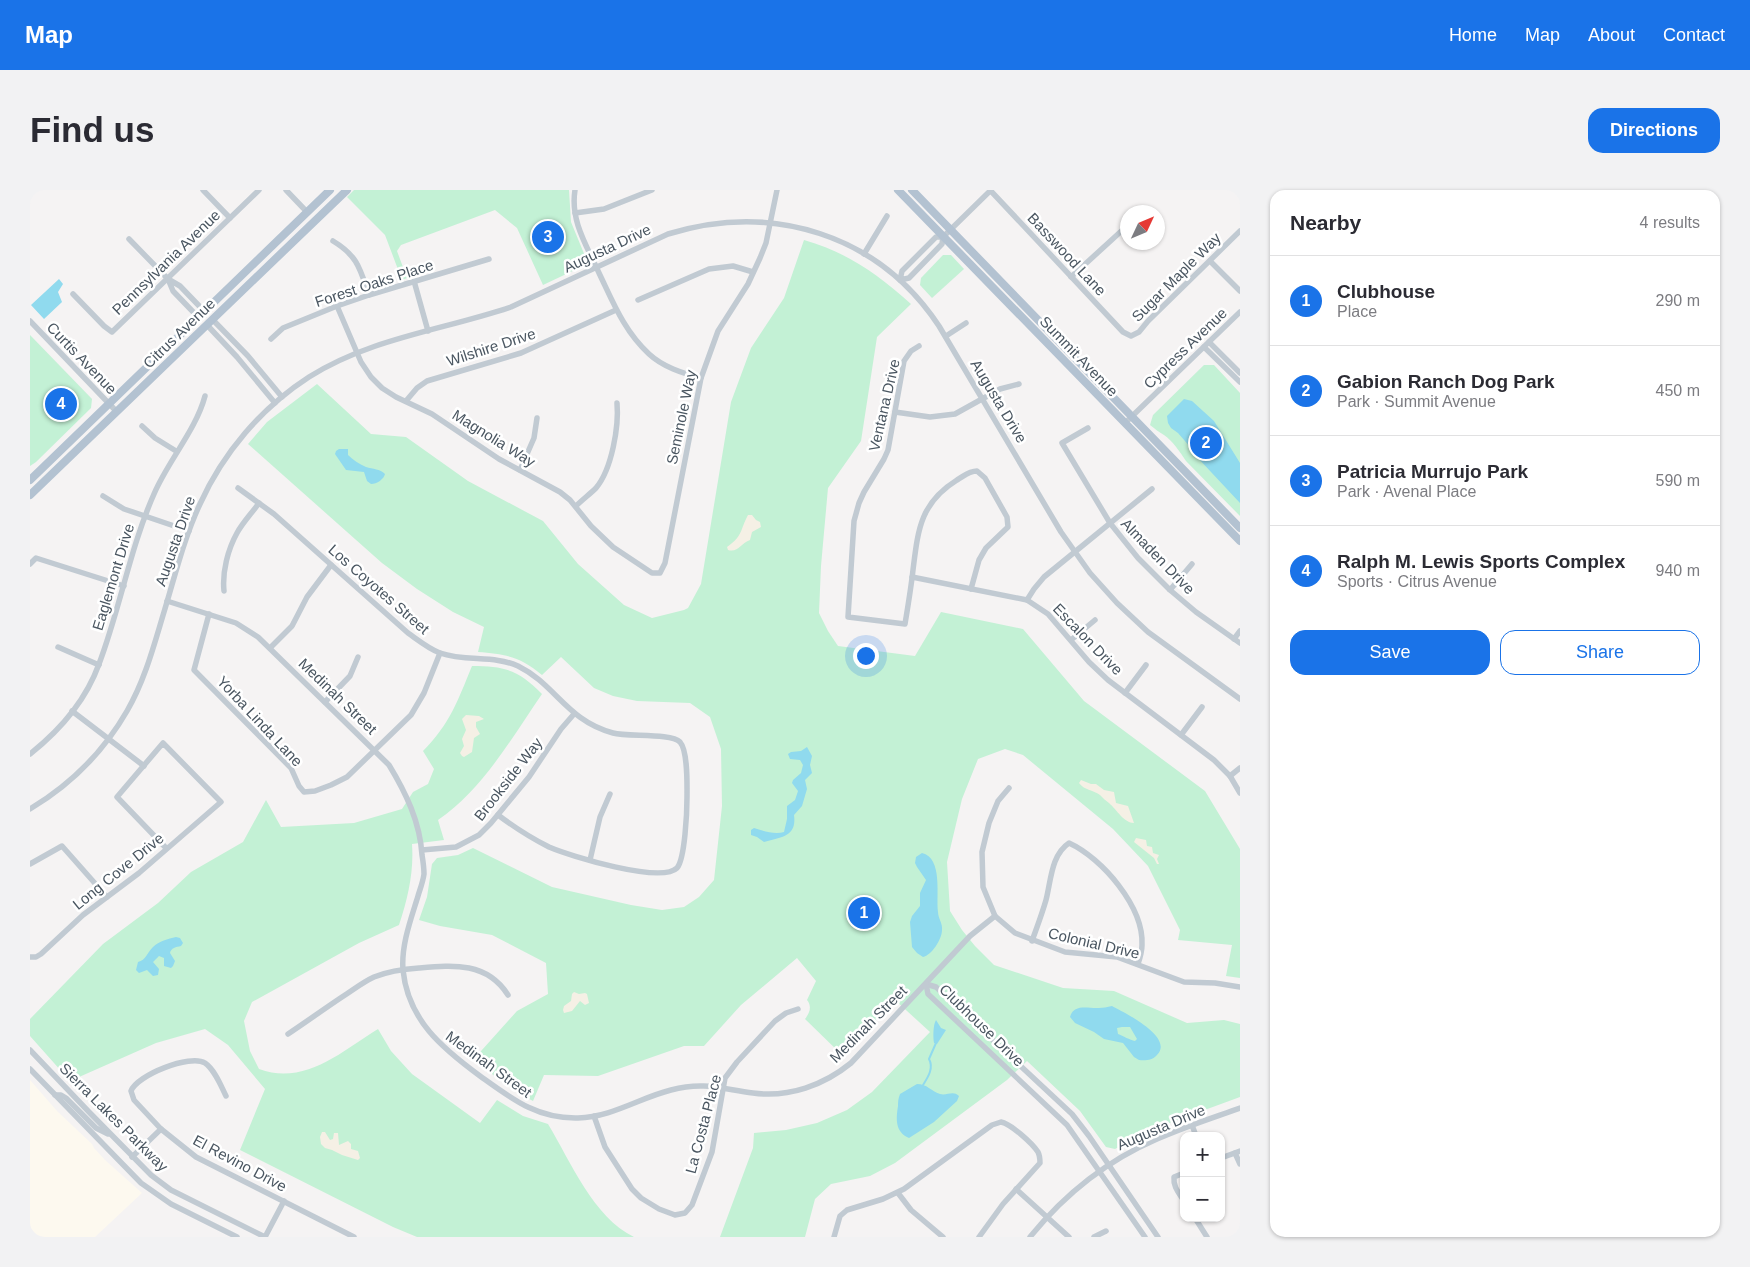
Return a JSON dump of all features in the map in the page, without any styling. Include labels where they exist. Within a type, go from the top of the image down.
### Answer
[{"type":"main road","name":"Citrus Avenue","points":[[30,480],[330,190]]},
{"type":"main road","name":"Citrus Avenue","points":[[30,495],[346,190]]},
{"type":"main road","name":"Summit Avenue","points":[[898,190],[1240,541]]},
{"type":"main road","name":"Summit Avenue","points":[[912,190],[1240,528]]},
{"type":"main road","points":[[201,314],[210,322]]},
{"type":"street","points":[[203,190],[230,218]]},
{"type":"street","name":"Pennsylvania Avenue","points":[[74,294],[112,332],[168,280],[259,190]]},
{"type":"street","points":[[286,190],[307,212]]},
{"type":"street","points":[[575,190],[575,213],[579,230],[616,310],[632,336],[655,359],[676,370],[700,378]]},
{"type":"street","points":[[575,213],[604,209],[652,190]]},
{"type":"street","name":"Seminole Way","points":[[660,573],[665,563],[700,378],[718,331],[748,284],[766,243],[777,190]]},
{"type":"street","points":[[943,237],[936,237],[902,271],[900,280],[910,277],[942,244],[943,237],[991,190]]},
{"type":"street","name":"Basswood Lane","points":[[991,190],[1126,335]]},
{"type":"street","points":[[864,254],[887,216]]},
{"type":"street","name":"Augusta Drive","points":[[30,809],[76,775],[108,738],[127,710],[136,694],[147,665],[189,531],[202,498],[219,468],[248,430],[282,397],[308,378],[356,352],[388,341],[511,307],[648,243],[688,228],[726,222],[752,221],[794,226],[814,231],[840,241],[864,254],[900,280],[925,306],[946,336],[1074,552],[1102,586],[1136,621],[1168,647],[1240,699]]},
{"type":"street","points":[[1071,277],[1120,231]]},
{"type":"street","name":"Sugar Maple Way","points":[[1126,335],[1131,336],[1139,332],[1240,231]]},
{"type":"street","points":[[129,239],[168,280],[180,286],[201,314]]},
{"type":"street","points":[[333,241],[347,250],[354,258],[369,295]]},
{"type":"street","name":"Forest Oaks Place","points":[[272,339],[283,328],[337,306],[489,259]]},
{"type":"street","points":[[1210,261],[1240,291]]},
{"type":"street","points":[[638,300],[709,269],[733,266],[753,272]]},
{"type":"street","points":[[414,281],[428,330]]},
{"type":"street","name":"Magnolia Way","points":[[337,306],[356,352],[367,372],[377,383],[396,397],[432,414],[488,453],[560,492],[622,554],[652,573],[660,573]]},
{"type":"street","name":"Wilshire Drive","points":[[406,401],[427,380],[520,354],[616,310]]},
{"type":"street","name":"Cypress Avenue","points":[[1125,423],[1240,312]]},
{"type":"street","name":"Curtis Avenue","points":[[30,322],[117,412]]},
{"type":"street","points":[[210,322],[248,356],[282,397]]},
{"type":"street","points":[[210,322],[275,404]]},
{"type":"street","points":[[946,336],[966,323]]},
{"type":"street","points":[[1209,342],[1240,373]]},
{"type":"street","name":"Ventana Drive","points":[[912,577],[905,624],[848,617],[854,521],[864,492],[888,450],[904,361],[911,351],[919,346]]},
{"type":"street","points":[[1204,347],[1240,382]]},
{"type":"street","points":[[895,412],[930,417],[955,414],[1000,388],[1019,384]]},
{"type":"street","name":"Eaglemont Drive","points":[[33,752],[63,723],[90,683],[99,665],[145,516],[162,476],[199,414],[205,396]]},
{"type":"street","points":[[576,506],[596,488],[607,469],[618,412],[617,402]]},
{"type":"street","points":[[520,470],[534,438],[537,418]]},
{"type":"street","points":[[142,426],[155,438],[176,451]]},
{"type":"street","name":"Almaden Drive","points":[[1088,428],[1062,443],[1110,523],[1138,558],[1170,590],[1240,643]]},
{"type":"street","points":[[912,577],[918,535],[929,505],[950,484],[971,472],[978,471],[985,478],[1007,517],[1008,527],[986,548],[979,560],[971,589]]},
{"type":"street","name":"Los Coyotes Street","points":[[238,488],[274,514],[408,633],[440,653],[459,657],[506,661],[518,666],[538,680],[574,714],[591,724],[615,733],[669,737],[679,742],[684,752],[687,809],[682,858],[676,868],[666,873],[650,873],[590,860]]},
{"type":"street","points":[[1027,600],[1044,576],[1152,488]]},
{"type":"street","points":[[103,496],[124,509],[189,531]]},
{"type":"street","points":[[224,591],[222,578],[232,546],[238,532],[259,504]]},
{"type":"street","points":[[30,564],[36,558],[124,586]]},
{"type":"street","points":[[1170,590],[1192,564]]},
{"type":"street","points":[[270,648],[292,626],[310,592],[331,565]]},
{"type":"street","name":"Escalon Drive","points":[[912,577],[1027,600],[1048,614],[1099,672],[1214,760],[1230,776],[1240,793]]},
{"type":"street","name":"Medinah Street","points":[[167,600],[236,623],[247,630],[270,648],[389,764],[401,785],[414,815],[422,850],[424,874],[406,937],[403,969],[409,993],[420,1019],[437,1041],[457,1059],[511,1099],[528,1108],[560,1117],[594,1116],[622,1109],[679,1088],[703,1085],[770,1094],[795,1091],[825,1081],[851,1062],[970,936],[995,916]]},
{"type":"street","name":"Yorba Linda Lane","points":[[209,614],[194,670],[291,768],[299,786],[304,792],[331,786],[347,777],[374,750]]},
{"type":"street","points":[[1071,640],[1095,620]]},
{"type":"street","points":[[1234,639],[1240,631]]},
{"type":"street","points":[[58,647],[99,665]]},
{"type":"street","points":[[374,750],[411,715],[418,704],[440,653]]},
{"type":"street","points":[[325,702],[350,676],[358,657]]},
{"type":"street","points":[[1125,693],[1146,666]]},
{"type":"street","points":[[1180,735],[1202,707]]},
{"type":"street","points":[[72,711],[144,766],[117,797],[166,848]]},
{"type":"street","name":"Brookside Way","points":[[422,850],[449,848],[464,844],[479,836],[534,770],[558,733],[574,714]]},
{"type":"street","name":"Long Cove Drive","points":[[31,958],[41,954],[83,915],[132,879],[221,802],[163,743],[144,766]]},
{"type":"street","points":[[31,744],[33,752]]},
{"type":"street","points":[[1230,776],[1240,768]]},
{"type":"street","name":"Colonial Drive","points":[[1009,788],[998,802],[989,823],[982,852],[983,887],[995,916],[1015,933],[1032,941],[1072,953],[1117,957],[1184,982],[1240,986]]},
{"type":"street","points":[[498,815],[524,834],[569,854],[590,860],[602,808],[610,794]]},
{"type":"street","points":[[1032,941],[1046,900],[1054,864],[1061,848],[1069,843],[1081,849],[1120,886],[1131,904],[1140,927],[1142,945],[1138,964]]},
{"type":"street","points":[[31,862],[62,846],[107,897]]},
{"type":"street","points":[[288,1034],[372,978],[403,969],[451,966],[472,968],[491,976],[508,995]]},
{"type":"street","name":"Clubhouse Drive","points":[[1145,1237],[1076,1135],[1063,1120],[928,994],[926,984],[936,986],[1061,1103],[1082,1126],[1158,1237]]},
{"type":"street","name":"La Costa Place","points":[[594,1116],[605,1147],[632,1189],[641,1198],[659,1209],[675,1215],[685,1213],[692,1205],[712,1152],[726,1078],[732,1068],[780,1017],[798,1009]]},
{"type":"street","name":"Sierra Lakes Parkway","points":[[30,1050],[151,1175],[171,1190],[265,1237]]},
{"type":"street","name":"El Revino Drive","points":[[226,1096],[211,1069],[202,1062],[188,1061],[139,1080],[131,1091],[134,1100],[161,1129],[202,1160],[354,1237]]},
{"type":"street","name":"Sierra Lakes Parkway","points":[[30,1068],[141,1183],[171,1204],[237,1237]]},
{"type":"street","points":[[55,1095],[61,1095],[66,1098],[96,1128],[110,1134]]},
{"type":"street","name":"Augusta Drive","points":[[1030,1237],[1047,1217],[1076,1189],[1109,1165],[1156,1139],[1240,1108]]},
{"type":"street","points":[[834,1237],[840,1216],[847,1210],[898,1193],[992,1125],[1001,1122],[1011,1126],[1036,1150],[1040,1160],[1038,1167],[1016,1189],[979,1237]]},
{"type":"street","points":[[1192,1125],[1195,1132]]},
{"type":"street","points":[[132,1157],[161,1129]]},
{"type":"street","points":[[1225,1157],[1238,1152],[1240,1164]]},
{"type":"street","points":[[1180,1175],[1174,1177],[1174,1185],[1180,1195]]},
{"type":"street","points":[[1016,1189],[1069,1237]]},
{"type":"street","points":[[898,1193],[911,1210],[943,1237]]},
{"type":"street","points":[[265,1237],[284,1202]]},
{"type":"street","points":[[1198,1222],[1207,1237]]},
{"type":"street","points":[[1094,1237],[1106,1231]]},
{"type":"shaded area","points":[[30,1080],[57,1111],[92,1144],[105,1160],[142,1193],[95,1237],[39,1237],[30,1228]]},
{"type":"green space","points":[[354,190],[569,190],[571,222],[585,256],[585,263],[579,268],[543,285],[517,228],[495,210],[401,245],[397,251],[407,278],[402,280],[385,235],[347,197]]},
{"type":"green space","points":[[804,240],[849,258],[874,274],[911,304],[877,337],[861,441],[828,488],[819,613],[828,631],[838,646],[915,656],[941,612],[1023,629],[1084,701],[1205,791],[1240,849],[1240,978],[1226,976],[1232,945],[1178,940],[1180,930],[1148,866],[1113,829],[1023,755],[1005,749],[978,759],[962,799],[947,862],[950,911],[975,946],[994,965],[1063,988],[1114,991],[1187,1023],[1224,1020],[1240,1024],[1240,1097],[1153,1129],[1115,1149],[1106,1147],[1080,1111],[1027,1061],[1007,1080],[895,1163],[870,1176],[831,1184],[815,1199],[805,1237],[720,1237],[753,1148],[754,1133],[786,1130],[817,1123],[847,1110],[872,1092],[930,1032],[895,1000],[843,1056],[805,1019],[810,1009],[807,1000],[816,981],[797,958],[741,1005],[704,1046],[684,1046],[598,1076],[544,1075],[533,1101],[518,1093],[473,1060],[517,1011],[548,994],[546,963],[492,935],[440,926],[419,920],[427,897],[432,864],[437,858],[458,855],[473,848],[552,887],[662,910],[684,907],[699,897],[714,880],[722,806],[721,749],[710,717],[690,703],[637,701],[613,696],[594,688],[561,657],[542,675],[520,660],[478,652],[484,627],[453,612],[417,589],[382,563],[248,444],[267,422],[317,384],[371,434],[406,437],[468,481],[543,521],[578,564],[624,605],[652,618],[684,610],[688,608],[701,584],[731,402],[751,348],[784,298]]},
{"type":"green space","points":[[943,255],[951,255],[964,269],[932,298],[920,285],[921,278]]},
{"type":"green space","points":[[30,335],[92,399],[91,408],[30,466]]},
{"type":"green space","points":[[1204,365],[1214,365],[1240,393],[1240,516],[1186,461],[1176,446],[1150,425],[1153,415]]},
{"type":"green space","points":[[472,666],[493,667],[510,671],[526,680],[542,694],[483,778],[454,808],[438,820],[444,840],[412,844],[410,885],[399,925],[359,943],[252,1002],[244,1021],[250,1051],[259,1069],[276,1073],[291,1073],[307,1070],[322,1064],[378,1029],[391,1051],[412,1074],[480,1123],[497,1100],[523,1116],[548,1124],[584,1187],[595,1202],[619,1228],[634,1237],[417,1237],[393,1227],[240,1150],[265,1089],[228,1045],[205,1029],[156,1043],[70,1081],[30,1036],[30,1019],[103,944],[158,903],[191,872],[243,842],[266,800],[281,827],[354,823],[402,809],[413,792],[428,784],[434,769],[423,751],[447,721]]},
{"type":"sand","points":[[748,515],[752,515],[760,522],[761,527],[752,532],[750,540],[737,549],[728,550],[727,547],[739,536]]},
{"type":"sand","points":[[466,715],[479,716],[484,719],[476,722],[476,727],[480,734],[474,738],[472,752],[464,757],[460,753],[464,746],[462,739],[466,730],[462,719]]},
{"type":"sand","points":[[1081,780],[1096,784],[1104,790],[1114,792],[1116,803],[1128,806],[1134,823],[1124,819],[1100,795],[1081,785],[1079,783]]},
{"type":"sand","points":[[1136,838],[1146,840],[1147,846],[1152,847],[1153,853],[1159,855],[1157,859],[1159,864],[1134,842]]},
{"type":"sand","points":[[574,992],[587,994],[589,1003],[585,1005],[580,1001],[572,1011],[564,1013],[564,1006],[571,1001]]},
{"type":"sand","points":[[322,1132],[325,1132],[330,1140],[333,1139],[334,1133],[338,1133],[339,1145],[348,1141],[351,1144],[351,1149],[358,1151],[360,1158],[358,1160],[325,1148],[321,1144],[320,1137]]},
{"type":"water","points":[[59,279],[63,284],[58,292],[62,302],[44,319],[31,305]]},
{"type":"water","points":[[1184,399],[1192,401],[1214,421],[1240,463],[1240,503],[1168,423],[1167,416]]},
{"type":"water","points":[[339,449],[348,449],[348,455],[354,460],[366,467],[381,471],[385,474],[384,476],[378,482],[371,484],[367,481],[364,472],[346,470],[335,454]]},
{"type":"water","points":[[807,747],[812,756],[810,765],[812,773],[805,780],[807,789],[802,806],[794,815],[793,828],[782,837],[764,842],[751,835],[751,830],[754,828],[773,833],[784,832],[787,806],[795,800],[798,791],[792,783],[801,773],[803,765],[800,760],[790,759],[788,754],[801,751]]},
{"type":"water","points":[[922,853],[929,856],[936,869],[938,914],[942,928],[942,934],[936,946],[923,957],[912,947],[910,922],[920,906],[920,893],[926,880],[915,863],[916,857]]},
{"type":"water","points":[[176,937],[180,938],[183,943],[181,946],[171,950],[170,953],[175,961],[171,968],[164,966],[164,958],[159,956],[153,962],[159,969],[158,975],[153,976],[147,970],[139,973],[136,970],[138,962],[145,958],[155,945]]},
{"type":"water","points":[[1112,1006],[1136,1019],[1154,1033],[1161,1048],[1155,1057],[1149,1060],[1139,1060],[1134,1057],[1123,1043],[1104,1039],[1075,1023],[1070,1017],[1078,1008]],"holes":[[[1130,1027],[1137,1039],[1135,1041],[1118,1034],[1117,1028]]]},
{"type":"water","points":[[936,1020],[941,1028],[946,1030],[937,1044],[934,1043],[933,1038]]},
{"type":"water","points":[[917,1084],[924,1085],[940,1094],[954,1093],[959,1096],[957,1101],[934,1122],[909,1138],[901,1132],[897,1125],[898,1100],[900,1094]]},
{"type":"waterway","points":[[923,1085],[930,1072],[929,1059],[936,1043]]},
{"type":"place","name":"Patricia Murrujo Park","points":[[548,237]]},
{"type":"place","name":"Ralph M. Lewis Sports Complex","points":[[61,404]]},
{"type":"place","name":"Gabion Ranch Dog Park","points":[[1206,443]]},
{"type":"place","name":"Clubhouse","points":[[864,913]]}]
